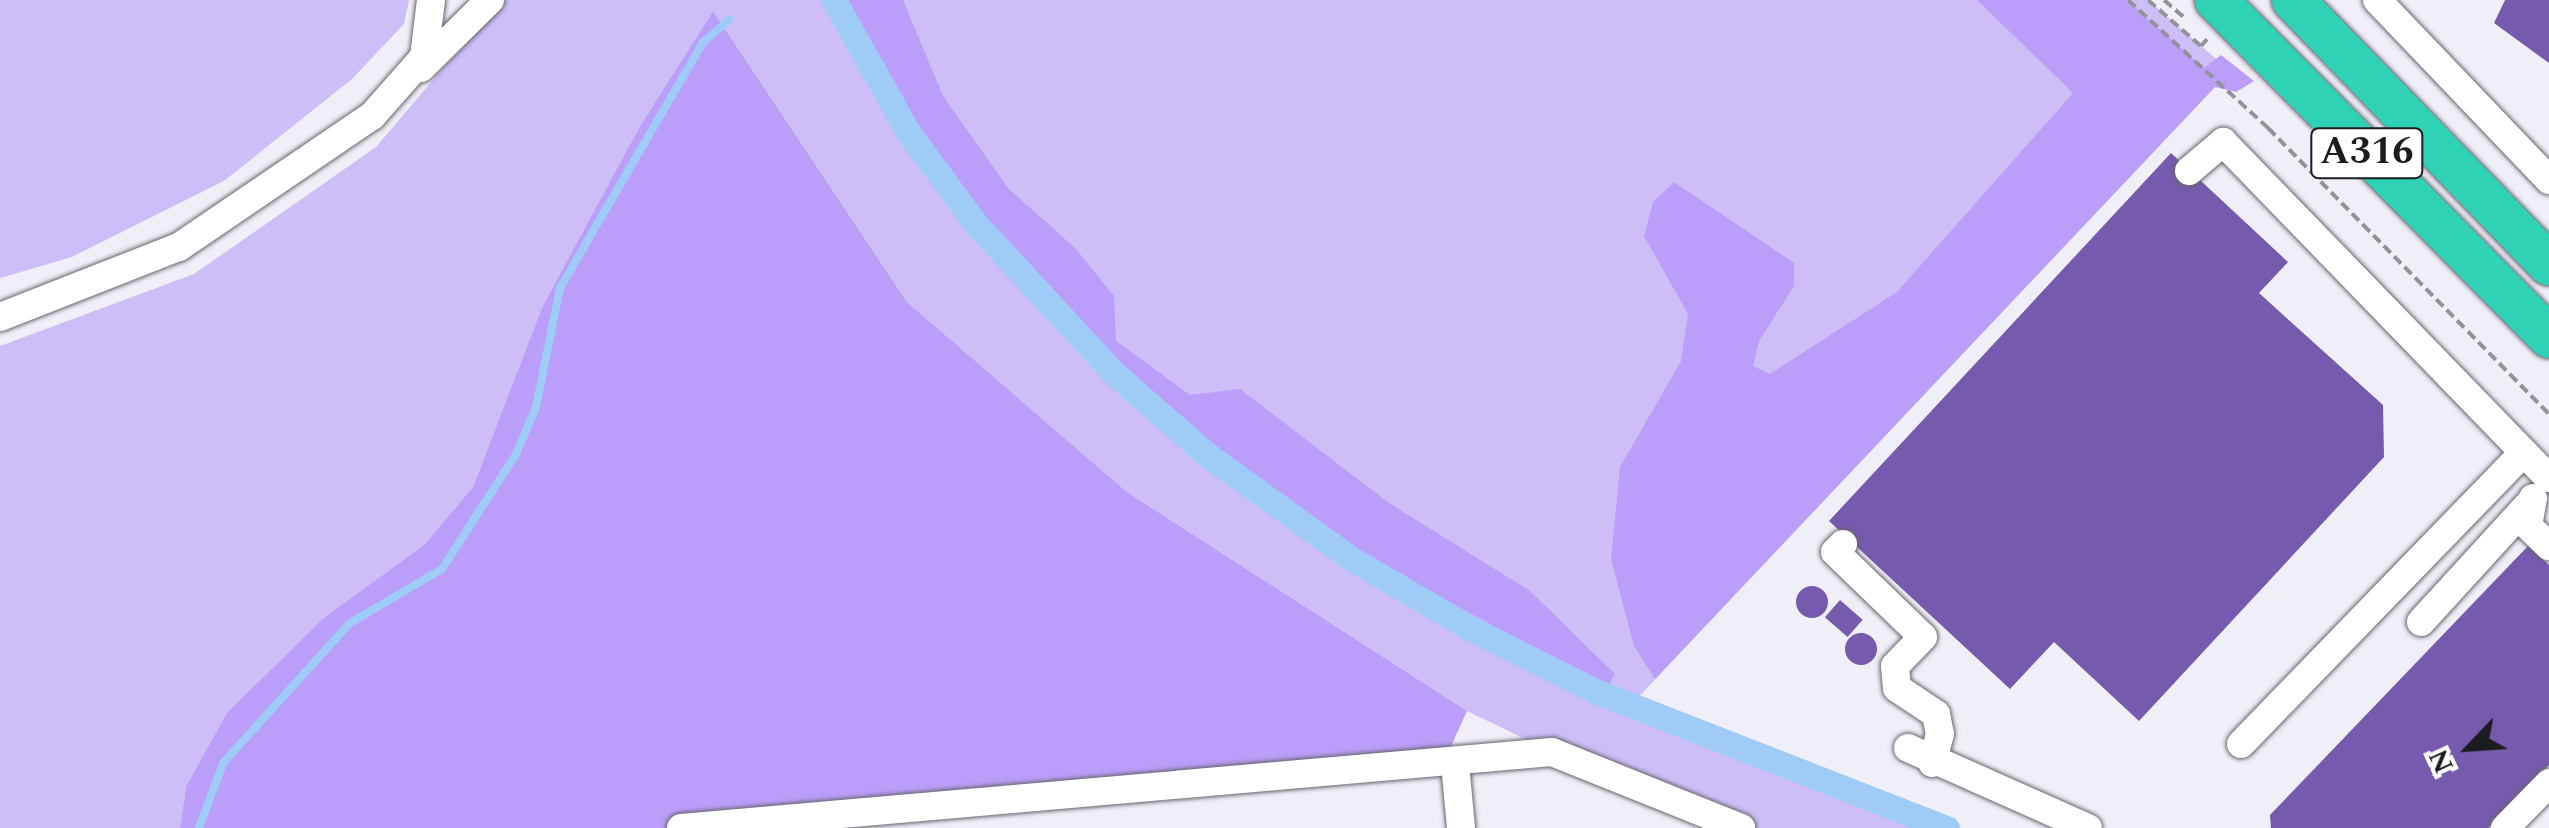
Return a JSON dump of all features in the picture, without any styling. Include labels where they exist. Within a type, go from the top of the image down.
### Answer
[{"type":"highway","name":"A316","points":[[2216,0],[2549,337]]},
{"type":"highway","name":"A316","points":[[2293,0],[2549,264]]},
{"type":"highway","name":"A316","points":[[2518,307],[2549,344]]},
{"type":"street","points":[[409,80],[424,57],[432,0]]},
{"type":"street","points":[[0,317],[179,248],[372,116],[490,0]]},
{"type":"street","points":[[2377,0],[2549,180]]},
{"type":"street","points":[[2189,170],[2223,142],[2549,479],[2421,622]]},
{"type":"street","points":[[2241,744],[2522,453]]},
{"type":"street","points":[[2528,505],[2528,526],[2549,546]]},
{"type":"street","points":[[1843,544],[1836,552],[1924,637],[1896,666],[1897,688],[1936,714],[1940,734],[1920,755],[2088,828]]},
{"type":"street","points":[[681,828],[1455,764],[1552,752],[1741,828]]},
{"type":"street","points":[[1455,764],[1460,828]]},
{"type":"street","points":[[2505,828],[2549,783]]},
{"type":"path","points":[[2128,0],[2268,128],[2549,414]]},
{"type":"path","points":[[2148,0],[2201,46],[2209,38],[2164,0]]},
{"type":"shaded area","points":[[0,0],[409,0],[404,24],[352,79],[224,181],[72,257],[0,278]]},
{"type":"shaded area","points":[[501,0],[2148,0],[2230,71],[1632,704],[1947,828],[1741,828],[1552,752],[1467,711],[1127,492],[907,302],[713,11],[640,126],[544,306],[473,487],[424,545],[326,616],[186,787],[180,828],[0,828],[0,346],[194,274],[376,147]]},
{"type":"shaded area","points":[[823,0],[903,0],[943,96],[1008,188],[1076,249],[1114,296],[1116,341],[1190,395],[1240,389],[1389,503],[1530,591],[1615,674],[1608,687],[1363,556],[1212,445],[1096,345],[913,154]]},
{"type":"shaded area","points":[[1977,0],[2126,0],[2204,68],[2221,55],[2254,81],[2236,92],[2215,87],[1655,679],[1634,646],[1611,559],[1620,467],[1681,361],[1688,314],[1644,236],[1653,202],[1674,182],[1794,263],[1794,286],[1759,341],[1753,366],[1770,374],[1897,292],[2073,93]]},
{"type":"shaded area","points":[[713,11],[907,302],[1127,492],[1467,711],[1443,764],[681,828],[180,828],[186,787],[227,713],[326,616],[424,545],[473,487],[543,306],[640,126]]},
{"type":"building","points":[[2505,0],[2549,0],[2549,63],[2494,23]]},
{"type":"building","points":[[2171,153],[2288,262],[2259,293],[2383,405],[2384,457],[2139,721],[2054,642],[2010,689],[1829,521]]},
{"type":"building","points":[[2528,546],[2549,565],[2549,765],[2488,828],[2271,828],[2270,815]]},
{"type":"building","points":[[1812,586],[1823,591],[1828,602],[1823,613],[1812,618],[1801,613],[1796,602],[1801,591]]},
{"type":"building","points":[[1840,600],[1863,620],[1848,637],[1825,617]]},
{"type":"building","points":[[1861,633],[1872,638],[1877,649],[1872,660],[1861,665],[1850,660],[1845,649],[1850,638]]},
{"type":"waterway","points":[[834,0],[908,132],[975,223],[1116,375],[1205,453],[1350,558],[1470,628],[1595,691],[1947,828]]},
{"type":"waterway","points":[[199,828],[223,763],[350,623],[442,569],[516,454],[536,407],[560,288],[703,42],[730,19]]}]
